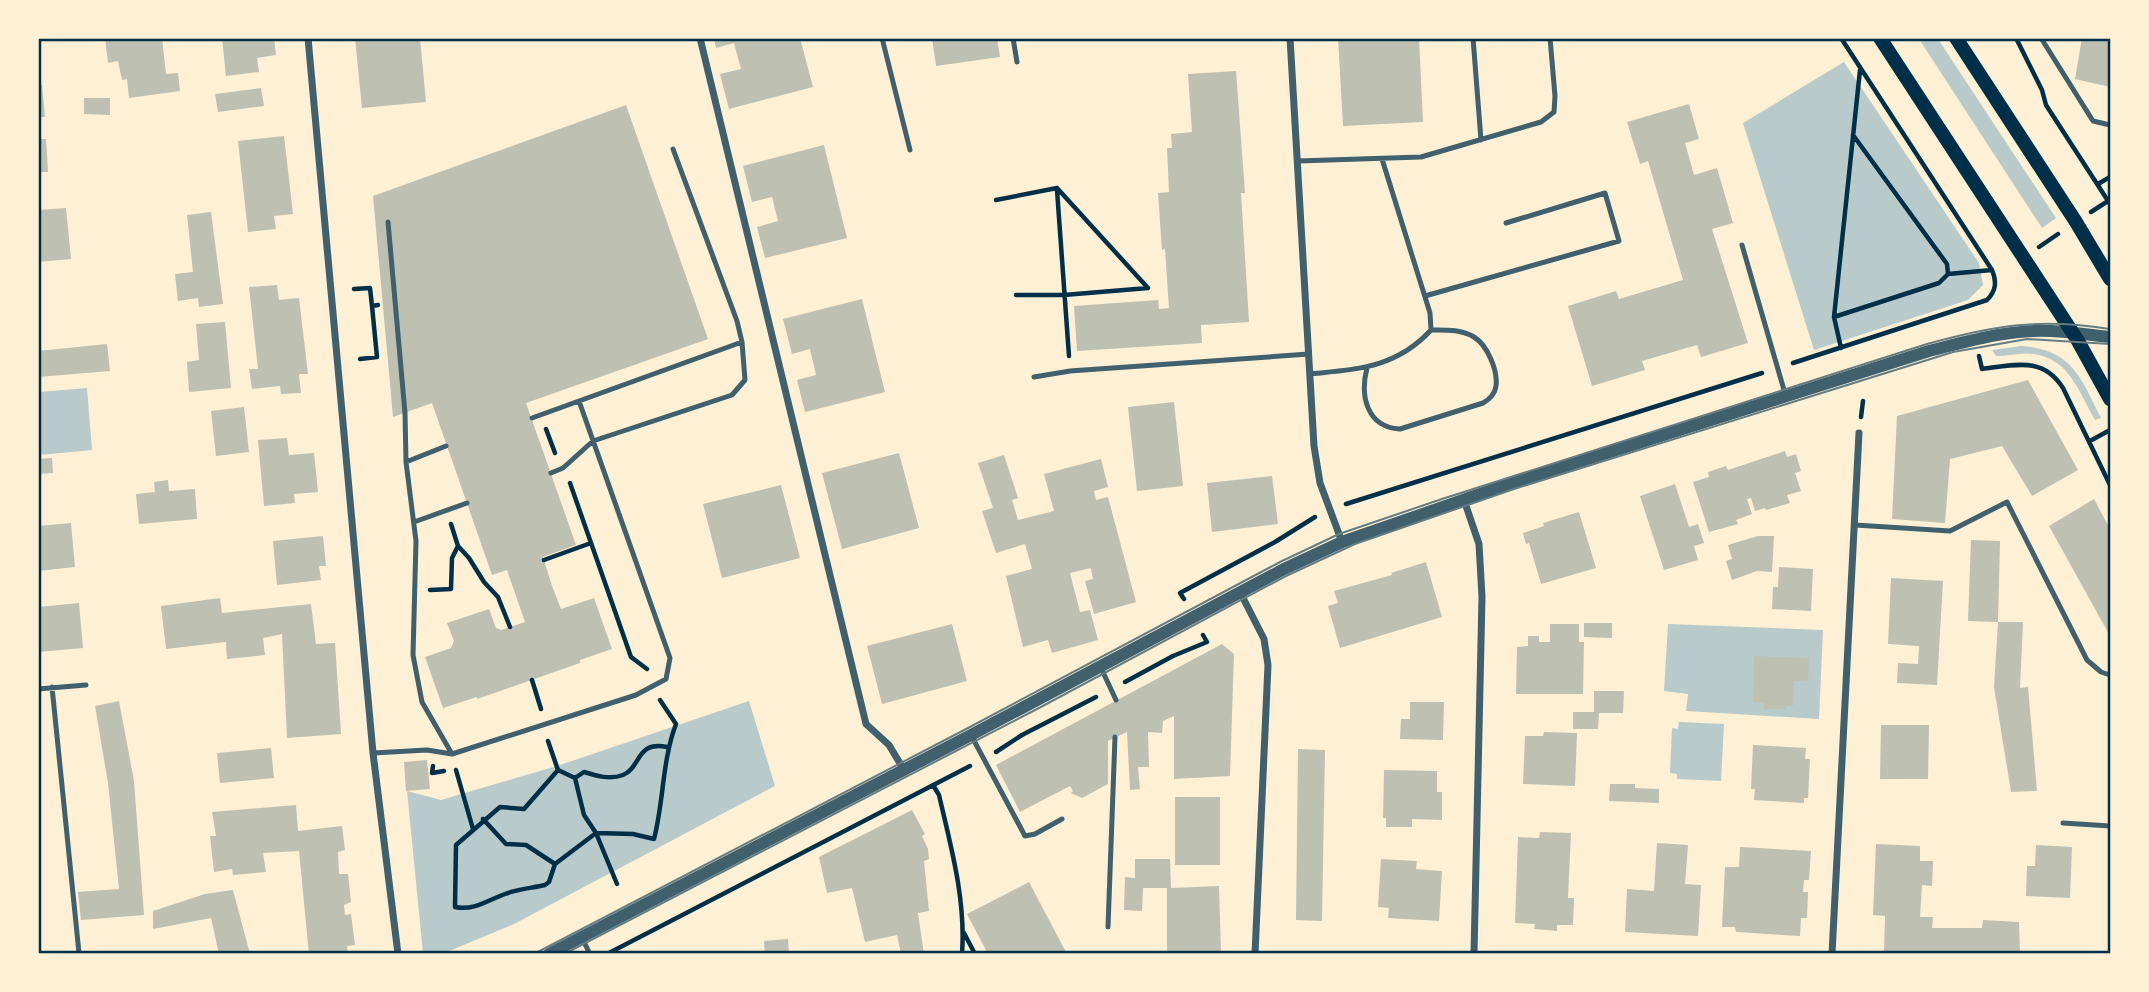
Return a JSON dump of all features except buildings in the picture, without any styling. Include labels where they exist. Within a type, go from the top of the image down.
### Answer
[{"type":"main road","points":[[1880,38],[2073,333],[2110,398]]},
{"type":"main road","points":[[1956,38],[2110,279]]},
{"type":"street","points":[[308,38],[373,753],[398,954]]},
{"type":"street","points":[[700,38],[866,723],[889,745],[904,769]]},
{"type":"street","points":[[1290,38],[1316,465],[1324,496],[1342,542]]},
{"type":"street","points":[[549,954],[1284,569],[1342,542],[1464,499],[1929,351],[1984,337],[2029,332],[2110,337]]},
{"type":"street","points":[[1832,954],[1859,433]]},
{"type":"street","points":[[1464,499],[1479,544],[1482,597],[1474,954]]},
{"type":"street","points":[[1240,592],[1264,639],[1268,665],[1255,954]]},
{"type":"lane","points":[[882,38],[910,150]]},
{"type":"lane","points":[[1013,38],[1017,62]]},
{"type":"lane","points":[[1473,38],[1481,140]]},
{"type":"lane","points":[[1298,161],[1421,157],[1541,122],[1554,111],[1550,38]]},
{"type":"lane","points":[[2041,38],[2093,121],[2110,125]]},
{"type":"lane","points":[[551,473],[562,468],[593,442],[732,395],[745,380],[742,342],[737,321],[673,149]]},
{"type":"lane","points":[[1310,374],[1367,368],[1398,357],[1419,343],[1431,330],[1430,313],[1381,159]]},
{"type":"lane","points":[[1425,296],[1619,242],[1605,193],[1506,223]]},
{"type":"lane","points":[[388,222],[405,413],[406,462],[416,541],[413,655],[422,702],[452,754]]},
{"type":"lane","points":[[1742,244],[1786,397]]},
{"type":"lane","points":[[1367,368],[1364,382],[1366,403],[1374,418],[1387,428],[1400,429],[1483,403],[1492,397],[1496,376],[1484,345],[1462,331],[1431,330]]},
{"type":"lane","points":[[531,418],[742,342]]},
{"type":"lane","points":[[1034,377],[1070,371],[1309,354]]},
{"type":"lane","points":[[373,753],[427,750],[452,754],[636,695],[666,679],[670,658],[579,401]]},
{"type":"lane","points":[[406,462],[446,446]]},
{"type":"lane","points":[[1855,525],[1950,531],[2007,502],[2087,660],[2101,673],[2110,675]]},
{"type":"lane","points":[[414,522],[467,503]]},
{"type":"lane","points":[[1100,667],[1116,700]]},
{"type":"lane","points":[[38,689],[86,685]]},
{"type":"lane","points":[[52,687],[81,953],[61,954]]},
{"type":"lane","points":[[971,735],[1025,836],[1035,834],[1062,819]]},
{"type":"lane","points":[[1108,927],[1115,737]]},
{"type":"lane","points":[[2063,823],[2110,826]]},
{"type":"lane","points":[[581,936],[590,954]]},
{"type":"path","points":[[1340,506],[1966,310],[1987,300],[1996,284],[1995,273],[1841,38]]},
{"type":"path","points":[[2016,38],[2042,90],[2046,104],[2109,202],[2088,214]]},
{"type":"path","points":[[1841,348],[1834,317],[1861,69]]},
{"type":"path","points":[[1853,135],[1947,264],[1948,274]]},
{"type":"path","points":[[2098,184],[2110,177]]},
{"type":"path","points":[[996,200],[1057,188]]},
{"type":"path","points":[[1016,295],[1064,295],[1148,288],[1057,188]]},
{"type":"path","points":[[1057,188],[1070,371]]},
{"type":"path","points":[[1834,317],[1939,283],[1948,274],[1995,273]]},
{"type":"path","points":[[354,289],[370,288],[377,357],[360,359]]},
{"type":"path","points":[[372,306],[382,305]]},
{"type":"path","points":[[1982,369],[2034,365],[2053,374],[2063,388],[2110,485]]},
{"type":"path","points":[[2090,441],[2110,430]]},
{"type":"path","points":[[1187,605],[1180,593],[1275,542],[1318,515]]},
{"type":"path","points":[[450,521],[458,546],[498,597],[510,627]]},
{"type":"path","points":[[544,560],[591,543]]},
{"type":"path","points":[[451,589],[452,558],[458,546]]},
{"type":"path","points":[[607,954],[983,759],[1022,735],[1173,656],[1207,642],[1200,628]]},
{"type":"path","points":[[532,680],[542,711],[542,725],[558,770],[575,778]]},
{"type":"path","points":[[575,778],[584,772],[600,776],[622,776],[630,771],[636,759],[648,748],[667,747]]},
{"type":"path","points":[[433,757],[432,773],[456,769],[473,829]]},
{"type":"path","points":[[575,778],[584,815],[596,833],[617,884]]},
{"type":"path","points":[[933,785],[939,795],[957,870],[964,933],[962,954]]},
{"type":"path","points":[[483,819],[506,844],[526,845],[555,864]]},
{"type":"path","points":[[964,933],[975,954]]},
{"type":"shaded area","points":[[1919,39],[1938,39],[2056,218],[2042,228]]},
{"type":"shaded area","points":[[1844,62],[1979,263],[1983,285],[1968,300],[1814,350],[1743,123]]},
{"type":"shaded area","points":[[2021,346],[2052,353],[2073,368],[2101,418],[2095,420],[2072,379],[2056,363],[2034,354],[1996,356],[1992,350]]},
{"type":"shaded area","points":[[87,388],[92,450],[39,455],[39,392]]},
{"type":"shaded area","points":[[1668,624],[1823,630],[1819,719],[1686,711],[1688,694],[1664,691]]},
{"type":"shaded area","points":[[749,701],[775,786],[514,924],[442,954],[423,953],[407,791],[441,800],[557,766]]},
{"type":"shaded area","points":[[1679,722],[1724,724],[1721,781],[1677,779],[1677,774],[1670,773],[1672,728],[1678,729]]},
{"type":"tram line","points":[[534,954],[1280,562],[1339,534],[1927,344],[2018,325],[2061,324],[2110,329]]},
{"type":"tram line","points":[[564,954],[1039,708],[1286,576],[1355,544],[1514,489],[1953,352],[2027,339],[2110,344]]}]
